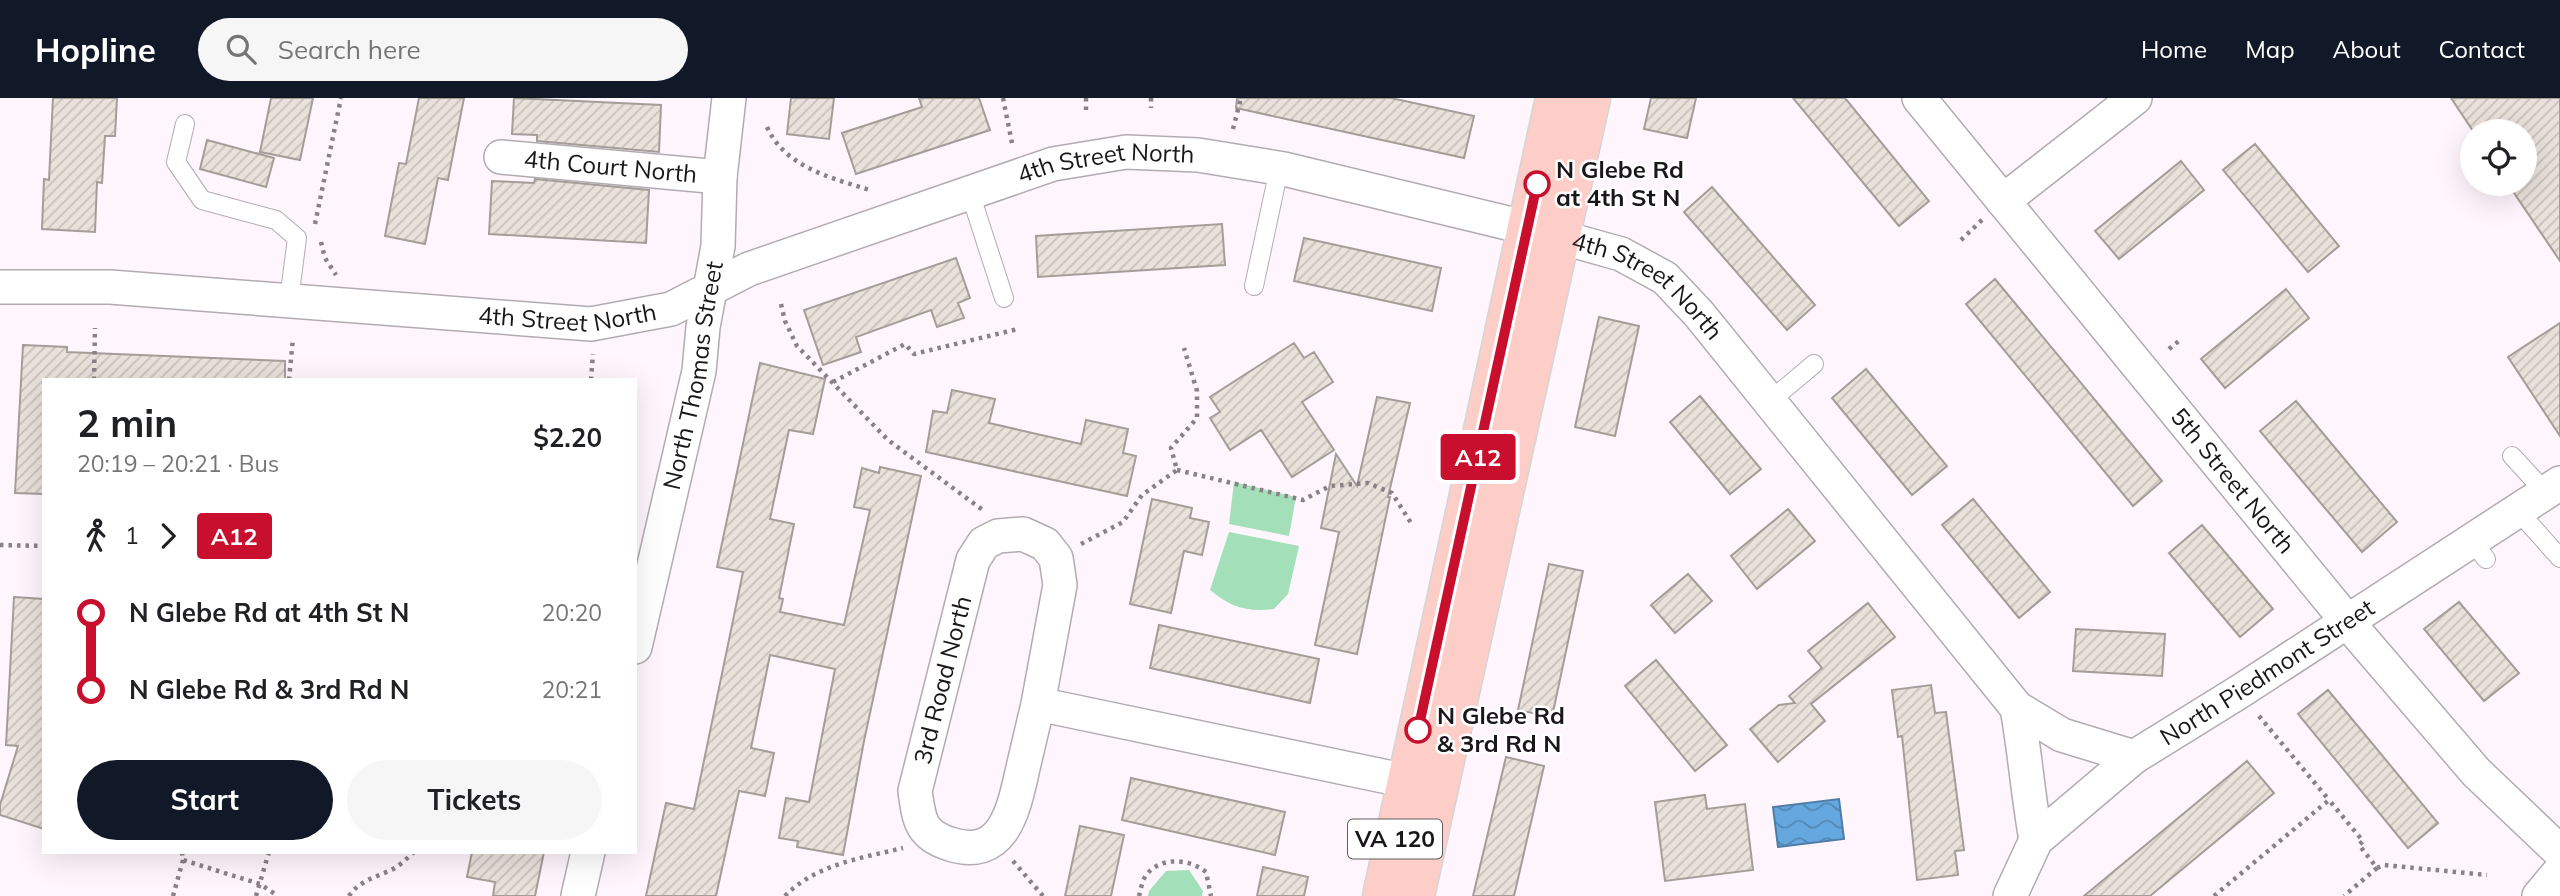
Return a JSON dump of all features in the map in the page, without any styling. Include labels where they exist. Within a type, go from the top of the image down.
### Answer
[{"type":"main road","name":"VA 120","points":[[1545,232],[1555,98]]},
{"type":"main road","name":"VA 120","points":[[1382,896],[1423,785],[1545,232],[1591,98]]},
{"type":"main road","name":"VA 120","points":[[1415,896],[1423,785]]},
{"type":"street","name":"North Thomas Street","points":[[637,639],[699,371],[709,289],[718,246],[720,177],[729,98]]},
{"type":"street","name":"5th Street North","points":[[1919,98],[2476,772],[2560,852]]},
{"type":"street","points":[[2003,201],[2135,98]]},
{"type":"street","name":"4th Street North","points":[[0,287],[110,287],[591,324],[671,309],[748,269],[1053,164],[1126,152],[1198,155],[1279,169],[1545,232],[1621,254],[1665,278],[1699,314],[2017,708],[2062,735],[2134,757]]},
{"type":"street","name":"4th Court North","points":[[501,157],[720,177]]},
{"type":"street","name":"North Piedmont Street","points":[[2010,896],[2036,840],[2134,757],[2348,620],[2479,550],[2518,511],[2553,488]]},
{"type":"street","name":"3rd Road North","points":[[1023,534],[1045,544],[1056,558],[1060,585],[1038,704],[1011,818],[997,835],[980,848],[958,847],[935,839],[919,820],[915,791],[973,560],[984,543],[998,536],[1023,534]]},
{"type":"street","points":[[1038,704],[1423,785]]},
{"type":"street","name":"4th Street North","points":[[2017,708],[2036,840]]},
{"type":"street","points":[[578,896],[588,854]]},
{"type":"street","points":[[2539,896],[2560,871]]},
{"type":"lane","points":[[185,124],[176,162],[202,200],[276,220],[297,238],[289,300]]},
{"type":"lane","points":[[1254,286],[1279,169]]},
{"type":"lane","points":[[970,193],[1004,298]]},
{"type":"lane","points":[[1770,401],[1814,364]]},
{"type":"lane","points":[[2512,456],[2553,488]]},
{"type":"lane","points":[[2518,511],[2560,558]]},
{"type":"path","points":[[340,281],[326,258],[315,221],[341,98]]},
{"type":"path","points":[[1003,98],[1012,143]]},
{"type":"path","points":[[1086,98],[1086,112]]},
{"type":"path","points":[[1151,98],[1151,108]]},
{"type":"path","points":[[1233,129],[1241,98]]},
{"type":"path","points":[[767,127],[786,153],[807,167],[833,179],[870,190]]},
{"type":"path","points":[[781,304],[785,321],[797,346],[888,440],[930,473],[982,508],[986,514]]},
{"type":"path","points":[[94,378],[95,328]]},
{"type":"path","points":[[833,382],[905,344],[914,354],[1018,328]]},
{"type":"path","points":[[289,378],[293,338]]},
{"type":"path","points":[[2169,349],[2180,340]]},
{"type":"path","points":[[1177,470],[1171,448],[1197,418],[1197,391],[1184,348]]},
{"type":"path","points":[[591,378],[593,353]]},
{"type":"path","points":[[1071,549],[1123,522],[1142,495],[1177,470],[1303,500],[1330,486],[1368,483],[1392,493],[1412,523]]},
{"type":"path","points":[[0,545],[42,546]]},
{"type":"path","points":[[2259,716],[2363,841],[2359,845],[2377,868]]},
{"type":"path","points":[[2214,896],[2329,800]]},
{"type":"path","points":[[785,896],[793,887],[824,868],[935,839]]},
{"type":"path","points":[[173,896],[182,854]]},
{"type":"path","points":[[256,896],[268,854]]},
{"type":"path","points":[[349,896],[371,877],[395,868],[412,854]]},
{"type":"path","points":[[1008,855],[1043,896]]},
{"type":"path","points":[[183,860],[260,884],[278,896]]},
{"type":"path","points":[[1139,896],[1143,882],[1153,868],[1170,862],[1188,861],[1206,872],[1211,896]]},
{"type":"path","points":[[2344,896],[2384,865],[2487,875]]},
{"type":"green space","points":[[1234,482],[1296,497],[1289,536],[1229,524]]},
{"type":"green space","points":[[1229,532],[1299,546],[1288,594],[1274,609],[1240,607],[1225,601],[1210,590]]},
{"type":"green space","points":[[1189,870],[1203,891],[1202,896],[1148,896],[1149,891],[1166,871]]},
{"type":"water","points":[[1839,799],[1844,839],[1778,847],[1773,807]]},
{"type":"building","points":[[53,98],[117,98],[115,136],[105,136],[102,183],[97,182],[95,232],[42,229],[44,179],[49,180]]},
{"type":"building","points":[[271,98],[313,98],[300,160],[260,152]]},
{"type":"building","points":[[419,98],[464,98],[448,180],[438,178],[425,244],[385,236],[399,163],[406,164]]},
{"type":"building","points":[[514,98],[661,105],[659,152],[537,141],[537,135],[512,134]]},
{"type":"building","points":[[791,98],[834,98],[829,139],[787,134]]},
{"type":"building","points":[[919,98],[979,98],[990,130],[856,174],[842,133],[922,107]]},
{"type":"building","points":[[1237,98],[1391,98],[1474,116],[1464,158],[1236,108]]},
{"type":"building","points":[[1651,98],[1696,98],[1687,138],[1644,129]]},
{"type":"building","points":[[1793,98],[1845,98],[1929,201],[1899,226]]},
{"type":"building","points":[[2451,98],[2560,98],[2560,261],[2516,196],[2537,196],[2537,119],[2465,119]]},
{"type":"building","points":[[207,140],[274,158],[266,187],[200,169]]},
{"type":"building","points":[[2255,144],[2339,246],[2308,272],[2223,170]]},
{"type":"building","points":[[2181,161],[2204,190],[2119,259],[2095,231]]},
{"type":"building","points":[[535,179],[649,190],[646,243],[489,234],[492,181],[534,183]]},
{"type":"building","points":[[1712,187],[1815,305],[1787,330],[1684,212]]},
{"type":"building","points":[[1222,224],[1225,265],[1038,277],[1036,236]]},
{"type":"building","points":[[1304,238],[1441,268],[1432,311],[1294,281]]},
{"type":"building","points":[[956,258],[970,298],[958,303],[964,318],[937,327],[931,310],[856,337],[861,352],[823,365],[804,310]]},
{"type":"building","points":[[1995,279],[2162,481],[2133,506],[1966,304]]},
{"type":"building","points":[[2286,289],[2309,318],[2225,388],[2201,359]]},
{"type":"building","points":[[1599,317],[1639,326],[1615,436],[1575,427]]},
{"type":"building","points":[[2560,323],[2560,436],[2508,357]]},
{"type":"building","points":[[1294,343],[1304,358],[1314,352],[1333,382],[1302,402],[1334,450],[1292,477],[1261,430],[1230,450],[1210,418],[1220,412],[1210,397]]},
{"type":"building","points":[[23,345],[67,347],[67,352],[285,361],[285,378],[42,378],[42,494],[15,493]]},
{"type":"building","points":[[760,363],[825,379],[813,434],[789,430],[770,519],[794,524],[779,598],[783,599],[780,612],[844,625],[870,510],[854,507],[862,468],[879,473],[880,467],[921,476],[864,741],[843,855],[797,847],[798,841],[779,838],[786,798],[809,802],[835,669],[770,655],[751,748],[774,753],[765,796],[739,791],[716,896],[646,896],[666,803],[694,809],[743,572],[717,567]]},
{"type":"building","points":[[1866,369],[1947,466],[1912,495],[1832,398]]},
{"type":"building","points":[[952,390],[995,399],[989,423],[1081,444],[1086,420],[1128,429],[1123,453],[1136,456],[1127,496],[926,452],[933,411],[947,413]]},
{"type":"building","points":[[1700,396],[1761,469],[1730,494],[1670,422]]},
{"type":"building","points":[[1377,397],[1410,403],[1388,497],[1357,654],[1315,645],[1339,532],[1321,528],[1336,454],[1357,486]]},
{"type":"building","points":[[2296,401],[2397,522],[2362,552],[2260,431]]},
{"type":"building","points":[[1152,499],[1192,508],[1190,518],[1209,522],[1202,555],[1184,551],[1171,613],[1130,604]]},
{"type":"building","points":[[1973,499],[2050,592],[2019,618],[1942,525]]},
{"type":"building","points":[[1788,509],[1815,541],[1757,589],[1731,556]]},
{"type":"building","points":[[2202,525],[2273,609],[2240,637],[2169,553]]},
{"type":"building","points":[[1549,564],[1583,571],[1552,717],[1518,710]]},
{"type":"building","points":[[1688,574],[1712,601],[1675,633],[1651,605]]},
{"type":"building","points":[[14,597],[42,599],[42,828],[0,815],[0,805],[18,746],[6,745]]},
{"type":"building","points":[[2459,602],[2519,673],[2484,701],[2424,629]]},
{"type":"building","points":[[1868,603],[1895,637],[1811,704],[1825,721],[1778,762],[1750,729],[1779,705],[1795,703],[1789,696],[1822,668],[1808,651]]},
{"type":"building","points":[[1159,625],[1319,659],[1310,703],[1150,668]]},
{"type":"building","points":[[2076,629],[2165,634],[2162,676],[2073,671]]},
{"type":"building","points":[[1656,660],[1727,745],[1695,771],[1625,686]]},
{"type":"building","points":[[1931,685],[1935,713],[1946,712],[1964,850],[1955,851],[1958,875],[1917,880],[1902,736],[1898,737],[1892,690]]},
{"type":"building","points":[[2328,690],[2438,823],[2408,848],[2298,714]]},
{"type":"building","points":[[1506,757],[1544,766],[1514,896],[1473,896]]},
{"type":"building","points":[[2247,761],[2274,793],[2150,896],[2084,896]]},
{"type":"building","points":[[1131,778],[1285,812],[1275,855],[1122,820]]},
{"type":"building","points":[[1705,795],[1707,809],[1745,804],[1753,870],[1665,881],[1655,802]]},
{"type":"building","points":[[1080,826],[1124,835],[1111,896],[1065,896]]},
{"type":"building","points":[[472,854],[544,854],[535,896],[493,896],[495,882],[467,877]]},
{"type":"building","points":[[1263,867],[1308,877],[1304,896],[1257,896]]},
{"type":"bus line","name":"A12","points":[[1418,730],[1537,184]]},
{"type":"place","name":"N Glebe Rd at 4th St N","points":[[1537,184]]},
{"type":"place","name":"N Glebe Rd & 3rd Rd N","points":[[1418,730]]}]
